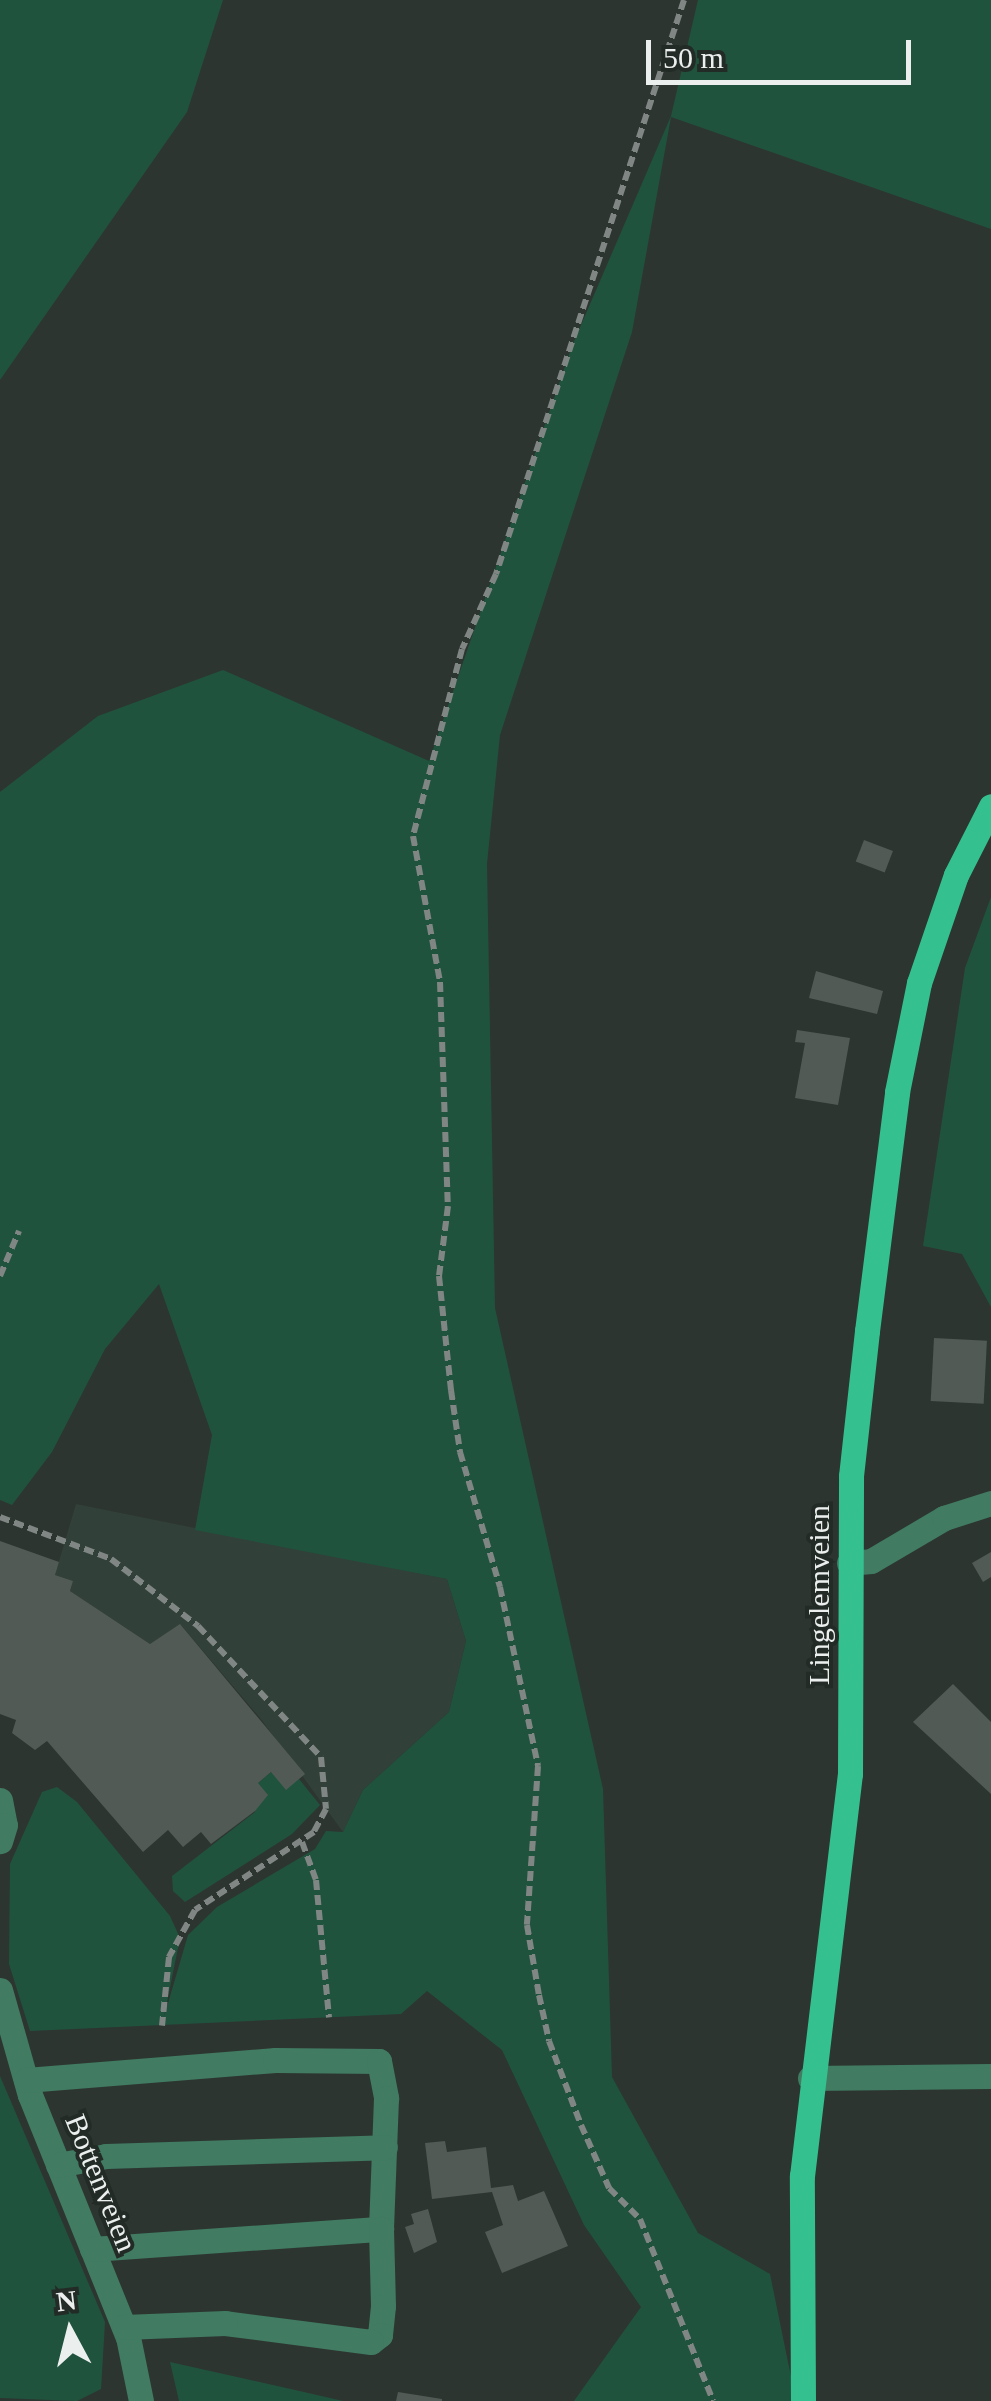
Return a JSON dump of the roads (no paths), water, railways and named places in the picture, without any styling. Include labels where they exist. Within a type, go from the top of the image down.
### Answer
[{"type":"main road","name":"Lingelemveien","points":[[803,2401],[802,2176],[810,2078],[850,1774],[851,1476],[897,1092],[936,925],[991,806]]},
{"type":"street","points":[[849,1563],[871,1561],[944,1518],[991,1503]]},
{"type":"street","points":[[0,1800],[0,1841]]},
{"type":"street","name":"Bottenveien","points":[[0,1990],[26,2080],[124,2327],[141,2401]]},
{"type":"street","points":[[26,2080],[258,2061],[379,2061],[385,2148],[380,2335],[371,2342],[225,2323],[124,2327]]},
{"type":"street","points":[[810,2078],[991,2076]]},
{"type":"street","points":[[58,2166],[106,2156],[385,2148]]},
{"type":"street","points":[[92,2249],[381,2229]]}]
